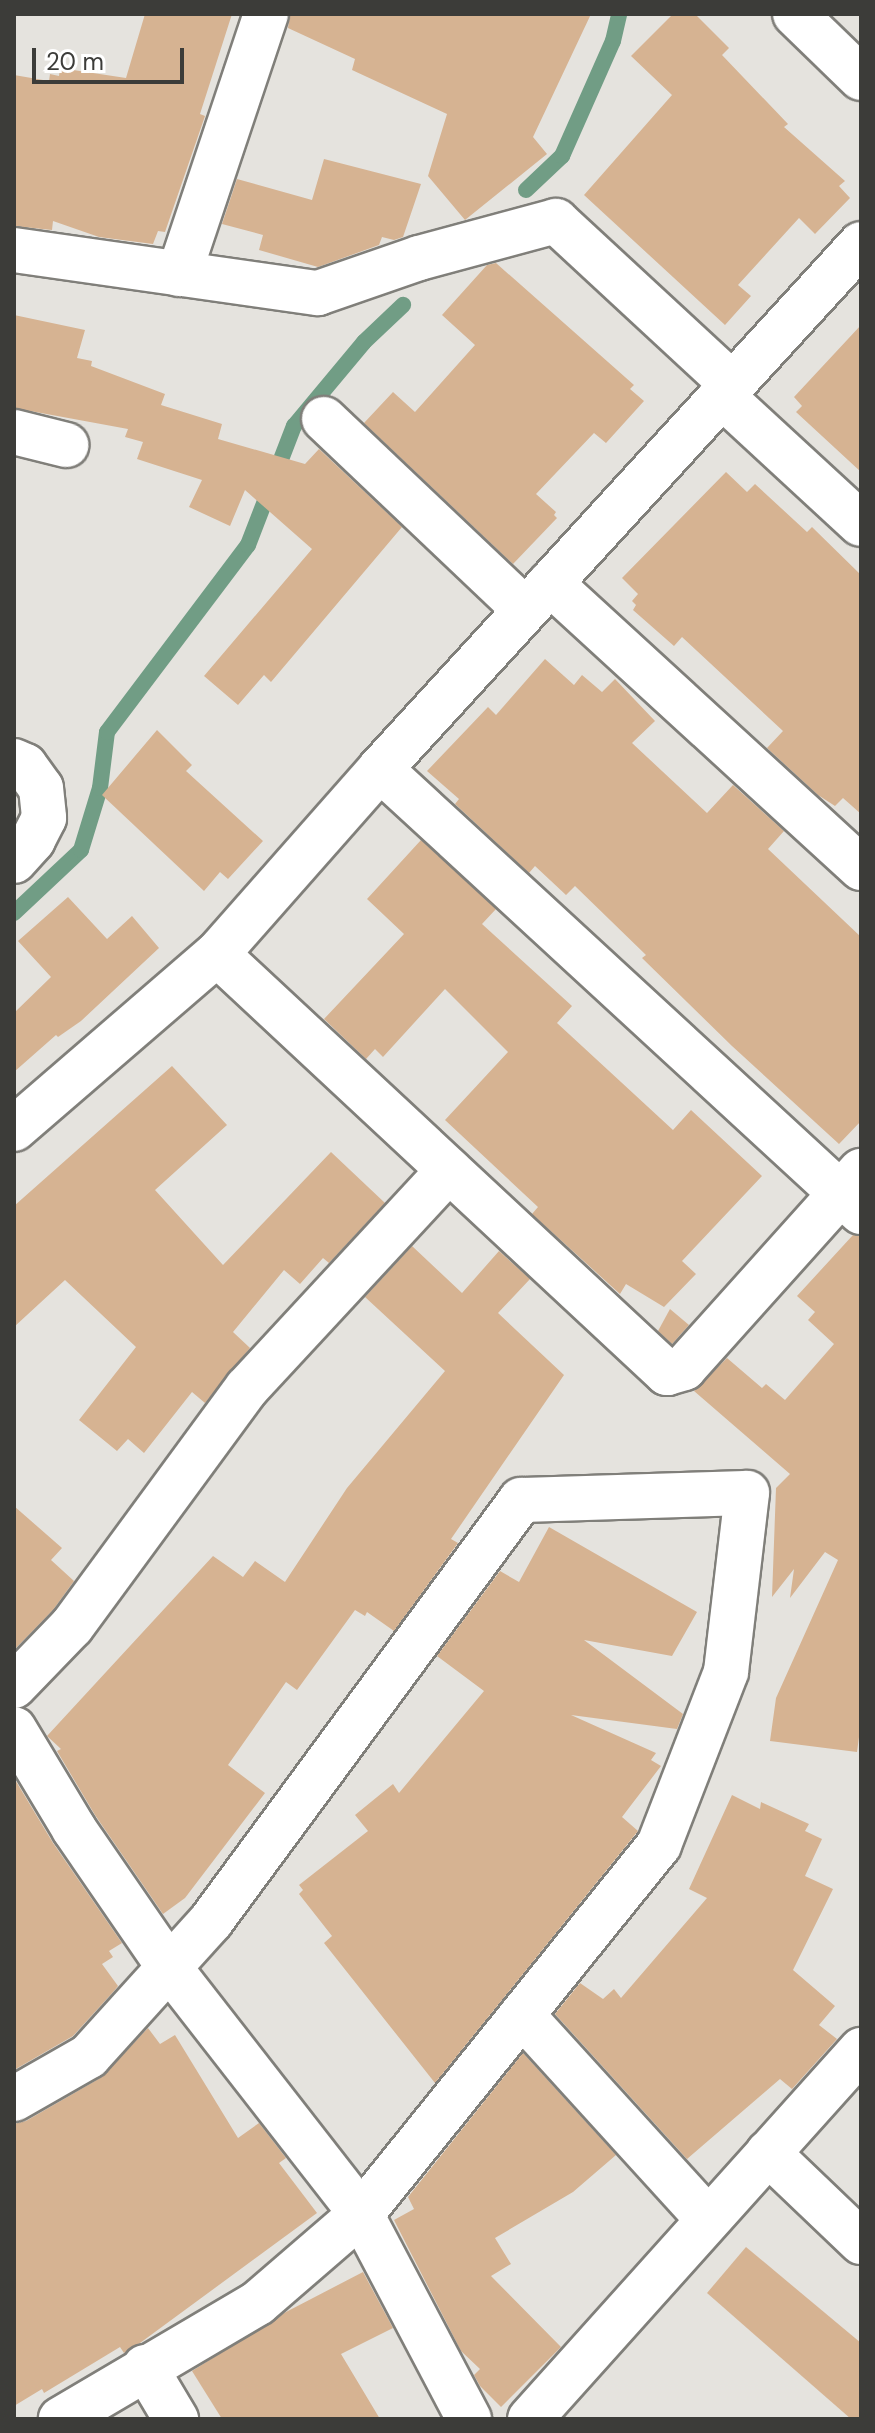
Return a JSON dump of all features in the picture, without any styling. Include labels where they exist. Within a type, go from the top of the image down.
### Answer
[{"type":"street","points":[[179,274],[266,14]]},
{"type":"street","points":[[795,14],[861,78]]},
{"type":"street","points":[[14,250],[318,293],[419,258],[556,221],[861,524]]},
{"type":"street","points":[[14,1129],[217,954],[380,769],[861,244]]},
{"type":"street","points":[[324,419],[861,868]]},
{"type":"street","points":[[14,432],[66,445]]},
{"type":"street","points":[[14,761],[25,766],[41,788],[44,818],[33,840],[14,861]]},
{"type":"street","points":[[217,954],[667,1373],[684,1368],[854,1192],[380,769]]},
{"type":"street","points":[[14,1686],[72,1626],[247,1388],[449,1170]]},
{"type":"street","points":[[14,2099],[89,2056],[211,1921],[521,1500],[747,1493],[726,1672],[659,1845],[361,2214],[258,2303],[61,2419]]},
{"type":"street","points":[[14,1729],[74,1829],[169,1967],[361,2214],[469,2419]]},
{"type":"street","points":[[522,2015],[707,2218]]},
{"type":"street","points":[[530,2419],[707,2218],[861,2050]]},
{"type":"street","points":[[768,2153],[861,2242]]},
{"type":"street","points":[[145,2367],[176,2419]]},
{"type":"building","points":[[145,14],[232,14],[200,114],[205,116],[165,232],[158,231],[153,244],[99,237],[53,221],[52,230],[14,226],[14,75],[49,81],[50,74],[59,76],[60,68],[126,78]]},
{"type":"building","points":[[290,14],[591,14],[533,137],[547,154],[465,220],[428,176],[447,114],[352,70],[355,59],[288,28]]},
{"type":"building","points":[[673,14],[695,14],[729,48],[722,55],[788,124],[784,127],[845,181],[839,186],[850,198],[815,234],[799,218],[738,285],[751,296],[725,325],[584,195],[672,95],[631,56]]},
{"type":"building","points":[[324,159],[421,184],[403,237],[394,240],[382,237],[379,245],[318,267],[259,250],[263,235],[222,224],[237,179],[312,200]]},
{"type":"building","points":[[496,263],[634,385],[630,389],[644,401],[606,443],[594,433],[536,494],[556,512],[554,515],[557,518],[513,564],[364,423],[393,392],[415,412],[475,345],[442,315],[487,265]]},
{"type":"building","points":[[14,315],[85,330],[77,358],[92,361],[91,366],[165,394],[161,405],[222,424],[218,439],[305,464],[319,449],[402,527],[271,682],[264,675],[238,705],[204,676],[312,549],[245,490],[230,526],[189,507],[202,480],[137,459],[143,442],[125,437],[128,429],[14,408]]},
{"type":"building","points":[[861,325],[861,472],[796,412],[802,406],[794,397]]},
{"type":"building","points":[[726,472],[747,492],[755,484],[807,532],[812,527],[861,575],[861,814],[843,798],[835,806],[818,795],[767,748],[783,731],[682,637],[674,646],[633,610],[636,605],[632,601],[638,594],[622,578]]},
{"type":"building","points":[[545,659],[574,685],[582,675],[602,692],[615,679],[655,721],[632,743],[707,813],[733,785],[784,831],[768,849],[861,937],[861,1121],[839,1144],[732,1046],[642,958],[646,955],[575,886],[566,895],[535,866],[529,873],[455,804],[459,799],[427,771],[488,707],[496,715]]},
{"type":"building","points":[[157,730],[192,765],[186,771],[263,841],[228,879],[220,872],[204,891],[102,795]]},
{"type":"building","points":[[421,840],[496,909],[482,924],[572,1006],[557,1023],[673,1130],[691,1110],[762,1176],[682,1261],[696,1274],[664,1307],[626,1284],[620,1294],[532,1214],[538,1207],[445,1120],[508,1052],[445,989],[383,1057],[375,1049],[366,1059],[324,1019],[404,934],[367,899]]},
{"type":"building","points":[[68,897],[107,939],[132,916],[159,948],[81,1021],[58,1037],[56,1035],[14,1072],[14,1013],[51,977],[18,941]]},
{"type":"building","points":[[172,1066],[227,1125],[155,1190],[223,1265],[331,1152],[385,1203],[329,1263],[323,1258],[300,1284],[284,1270],[233,1332],[250,1348],[205,1403],[192,1392],[144,1453],[128,1439],[117,1451],[79,1420],[136,1347],[65,1280],[14,1327],[14,1206]]},
{"type":"building","points":[[853,1235],[861,1236],[861,1722],[857,1752],[770,1741],[776,1698],[838,1560],[825,1552],[790,1598],[794,1569],[772,1597],[776,1488],[790,1474],[694,1391],[727,1358],[762,1388],[766,1384],[785,1400],[834,1344],[808,1320],[815,1312],[797,1296]]},
{"type":"building","points":[[412,1246],[462,1293],[499,1251],[530,1279],[498,1313],[564,1375],[451,1539],[458,1543],[394,1631],[367,1612],[365,1616],[355,1610],[297,1690],[286,1682],[228,1765],[265,1793],[185,1898],[163,1914],[95,1815],[57,1751],[61,1749],[47,1736],[213,1556],[243,1577],[255,1561],[285,1582],[347,1488],[445,1371],[365,1297]]},
{"type":"building","points":[[670,1309],[689,1325],[672,1344],[658,1331]]},
{"type":"building","points":[[14,1506],[62,1548],[51,1560],[74,1581],[53,1610],[14,1650]]},
{"type":"building","points":[[549,1527],[697,1612],[672,1656],[584,1640],[683,1714],[677,1729],[571,1715],[656,1753],[651,1760],[661,1766],[622,1817],[638,1831],[435,2083],[324,1943],[332,1936],[299,1894],[303,1890],[299,1885],[368,1831],[355,1815],[393,1784],[399,1793],[484,1691],[437,1656],[500,1571],[519,1582]]},
{"type":"building","points":[[14,1778],[53,1843],[122,1943],[109,1951],[113,1957],[102,1964],[118,1986],[114,1991],[73,2036],[14,2070]]},
{"type":"building","points":[[732,1795],[760,1809],[761,1802],[809,1824],[805,1831],[822,1839],[805,1876],[833,1889],[793,1970],[835,2006],[819,2025],[837,2039],[792,2089],[780,2079],[687,2159],[555,2014],[580,1983],[603,1999],[614,1989],[621,1998],[707,1898],[689,1889]]},
{"type":"building","points":[[148,2028],[160,2044],[175,2035],[238,2138],[259,2123],[286,2158],[279,2163],[317,2213],[140,2343],[124,2353],[120,2347],[44,2393],[42,2389],[14,2406],[14,2124],[26,2121],[102,2077]]},
{"type":"building","points":[[523,2053],[616,2155],[573,2192],[495,2238],[511,2264],[491,2276],[561,2347],[501,2407],[480,2386],[474,2375],[480,2369],[461,2351],[394,2220],[414,2209],[408,2197]]},
{"type":"building","points":[[746,2247],[861,2343],[861,2419],[851,2419],[707,2293]]},
{"type":"building","points":[[363,2272],[393,2328],[341,2354],[380,2419],[222,2419],[192,2371],[286,2312]]},
{"type":"waterway","points":[[526,190],[562,156],[613,41],[619,14]]},
{"type":"waterway","points":[[14,913],[81,850],[100,788],[107,732],[248,545],[294,426],[364,342],[403,305]]}]
